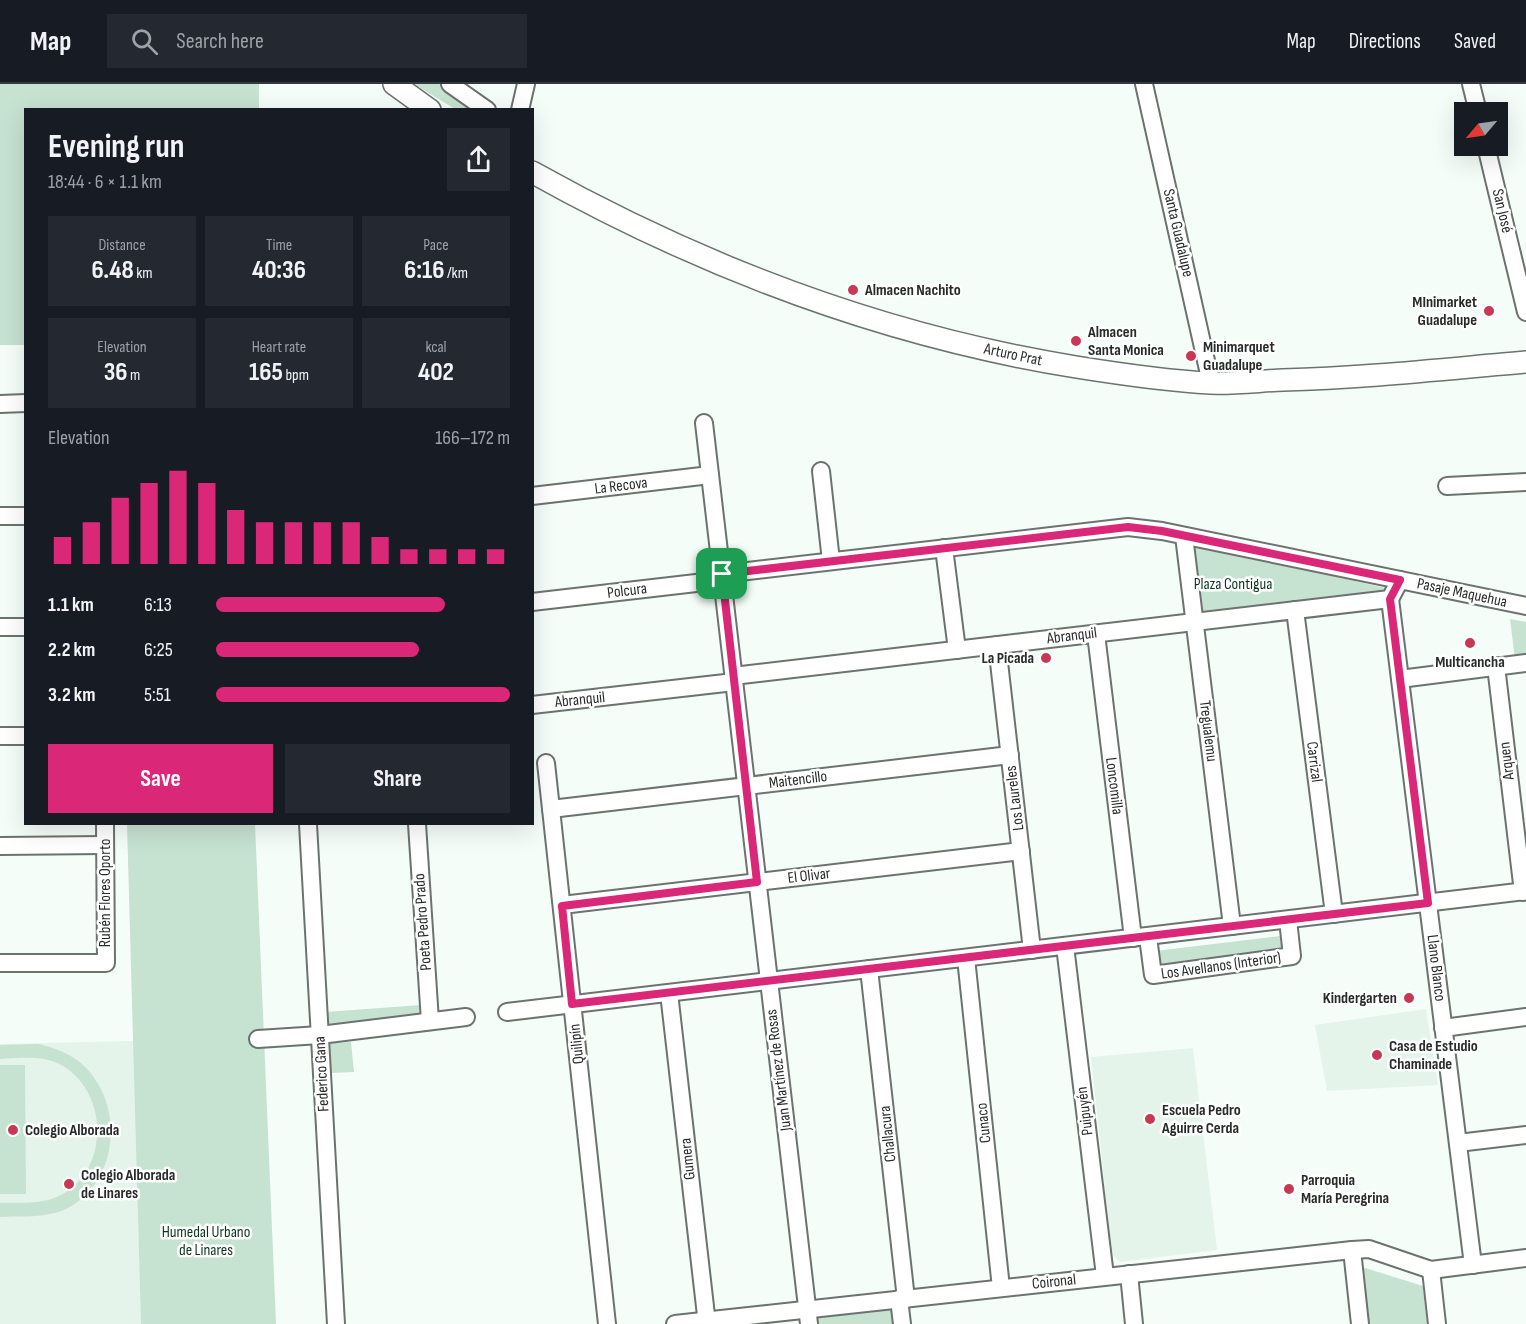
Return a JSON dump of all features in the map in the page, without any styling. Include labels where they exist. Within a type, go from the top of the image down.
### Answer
[{"type":"main road","points":[[394,84],[427,108]]},
{"type":"main road","name":"Arturo Prat","points":[[534,173],[591,204],[718,264],[816,302],[882,323],[969,346],[1045,362],[1100,371],[1211,383],[1358,378],[1526,362]]},
{"type":"street","points":[[450,84],[484,108]]},
{"type":"street","points":[[520,108],[525,84]]},
{"type":"street","name":"Santa Guadalupe","points":[[1144,84],[1211,383]]},
{"type":"street","points":[[1471,84],[1476,102]]},
{"type":"street","name":"San José","points":[[1488,156],[1526,312]]},
{"type":"street","points":[[0,404],[24,403]]},
{"type":"street","name":"Juan Martínez de Rosas","points":[[704,423],[808,1317]]},
{"type":"street","points":[[821,471],[831,561]]},
{"type":"street","name":"La Recova","points":[[534,496],[710,475]]},
{"type":"street","points":[[1447,486],[1526,482]]},
{"type":"street","points":[[0,516],[24,516]]},
{"type":"street","name":"Pasaje Maquehua","points":[[722,577],[831,561],[1113,528],[1146,528],[1526,606]]},
{"type":"street","name":"Tregualemu","points":[[1184,536],[1232,926]]},
{"type":"street","points":[[944,548],[957,650]]},
{"type":"street","name":"Polcura","points":[[534,602],[722,577]]},
{"type":"street","points":[[1390,599],[1400,580]]},
{"type":"street","name":"Abranquil","points":[[534,705],[997,645],[1390,599]]},
{"type":"street","name":"Llano Blanco","points":[[1390,599],[1473,1264]]},
{"type":"street","name":"Carrizal","points":[[1295,610],[1334,914]]},
{"type":"street","points":[[0,627],[24,627]]},
{"type":"street","name":"Loncomilla","points":[[1096,634],[1141,938]]},
{"type":"street","name":"Los Laureles","points":[[997,645],[1032,950]]},
{"type":"street","points":[[1400,679],[1526,663]]},
{"type":"street","name":"Arquen","points":[[1496,666],[1524,892]]},
{"type":"street","points":[[0,736],[24,736]]},
{"type":"street","name":"Maitencillo","points":[[551,809],[1010,755]]},
{"type":"street","name":"Quilipín","points":[[546,763],[607,1324]]},
{"type":"street","name":"Rubén Flores Oporto","points":[[0,963],[106,963],[105,825]]},
{"type":"street","name":"Federico Gana","points":[[311,825],[336,1324]]},
{"type":"street","name":"Poeta Pedro Prado","points":[[417,825],[430,1021]]},
{"type":"street","points":[[0,846],[105,846]]},
{"type":"street","name":"El Olivar","points":[[562,906],[1021,851]]},
{"type":"street","points":[[507,1012],[1524,892]]},
{"type":"street","name":"Los Avellanos (Interior)","points":[[1141,938],[1153,975],[1292,956],[1288,920]]},
{"type":"street","name":"Puipuyén","points":[[1065,946],[1104,1276]]},
{"type":"street","name":"Cunaco","points":[[966,958],[1001,1288]]},
{"type":"street","name":"Challacura","points":[[870,969],[903,1299],[902,1324]]},
{"type":"street","name":"Gumera","points":[[669,993],[707,1322]]},
{"type":"street","points":[[258,1039],[320,1035],[466,1017]]},
{"type":"street","points":[[1443,1028],[1526,1017]]},
{"type":"street","points":[[1458,1143],[1526,1135]]},
{"type":"street","name":"Coironal","points":[[675,1324],[808,1317],[903,1299],[1352,1250],[1369,1249],[1431,1270]]},
{"type":"street","points":[[1352,1250],[1360,1324]]},
{"type":"street","points":[[1437,1324],[1431,1270],[1526,1258]]},
{"type":"street","points":[[1129,1274],[1134,1324]]},
{"type":"shaded area","name":"Casa de Estudio Chaminade","points":[[1426,1009],[1438,1085],[1327,1091],[1315,1025]]},
{"type":"shaded area","name":"Colegio Alborada de Linares","points":[[134,1041],[141,1324],[0,1324],[0,1044]]},
{"type":"shaded area","name":"Escuela Pedro Aguirre Cerda","points":[[1193,1048],[1217,1250],[1120,1262],[1112,1254],[1091,1057]]},
{"type":"green space","points":[[0,84],[259,84],[259,108],[24,108],[24,345],[0,345]]},
{"type":"green space","points":[[414,84],[439,84],[475,108],[453,108]]},
{"type":"green space","name":"Plaza Contigua","points":[[1194,544],[1385,588],[1385,597],[1204,618]]},
{"type":"green space","points":[[1510,619],[1526,622],[1526,657],[1515,659]]},
{"type":"green space","name":"Humedal Urbano de Linares","points":[[127,825],[255,825],[276,1324],[141,1324]]},
{"type":"green space","points":[[1280,936],[1282,953],[1156,968],[1155,951]]},
{"type":"green space","points":[[421,1005],[422,1016],[328,1029],[326,1012]]},
{"type":"green space","points":[[351,1042],[354,1072],[331,1073],[329,1043]]},
{"type":"green space","points":[[38,1044],[73,1057],[97,1082],[106,1101],[110,1122],[110,1143],[106,1164],[96,1182],[82,1198],[64,1210],[32,1216],[0,1217],[0,1203],[45,1201],[59,1196],[75,1185],[87,1170],[95,1152],[96,1113],[89,1095],[78,1079],[56,1062],[32,1058],[0,1059],[0,1045]]},
{"type":"green space","name":"Colegio Alborada","points":[[0,1065],[25,1065],[26,1194],[0,1194]]},
{"type":"green space","points":[[1362,1267],[1423,1286],[1427,1324],[1369,1324]]},
{"type":"green space","points":[[896,1304],[900,1324],[812,1324],[810,1313]]},
{"type":"place","name":"Almacen Nachito","points":[[853,290]]},
{"type":"place","name":"MInimarket Guadalupe","points":[[1489,311]]},
{"type":"place","name":"Almacen Santa Monica","points":[[1076,341]]},
{"type":"place","name":"Minimarquet Guadalupe","points":[[1191,356]]},
{"type":"place","name":"Multicancha","points":[[1470,643]]},
{"type":"place","name":"La Picada","points":[[1046,658]]},
{"type":"place","name":"Kindergarten","points":[[1409,998]]},
{"type":"place","name":"Casa de Estudio Chaminade","points":[[1377,1055]]},
{"type":"place","name":"Escuela Pedro Aguirre Cerda","points":[[1150,1119]]},
{"type":"place","name":"Colegio Alborada","points":[[13,1130]]},
{"type":"place","name":"Colegio Alborada de Linares","points":[[69,1184]]},
{"type":"place","name":"Parroquia María Peregrina","points":[[1289,1189]]},
{"type":"route","points":[[1128,527],[1162,531],[1400,580],[1390,599],[1428,903],[572,1004],[562,906],[757,882],[722,574],[1128,527]]}]
